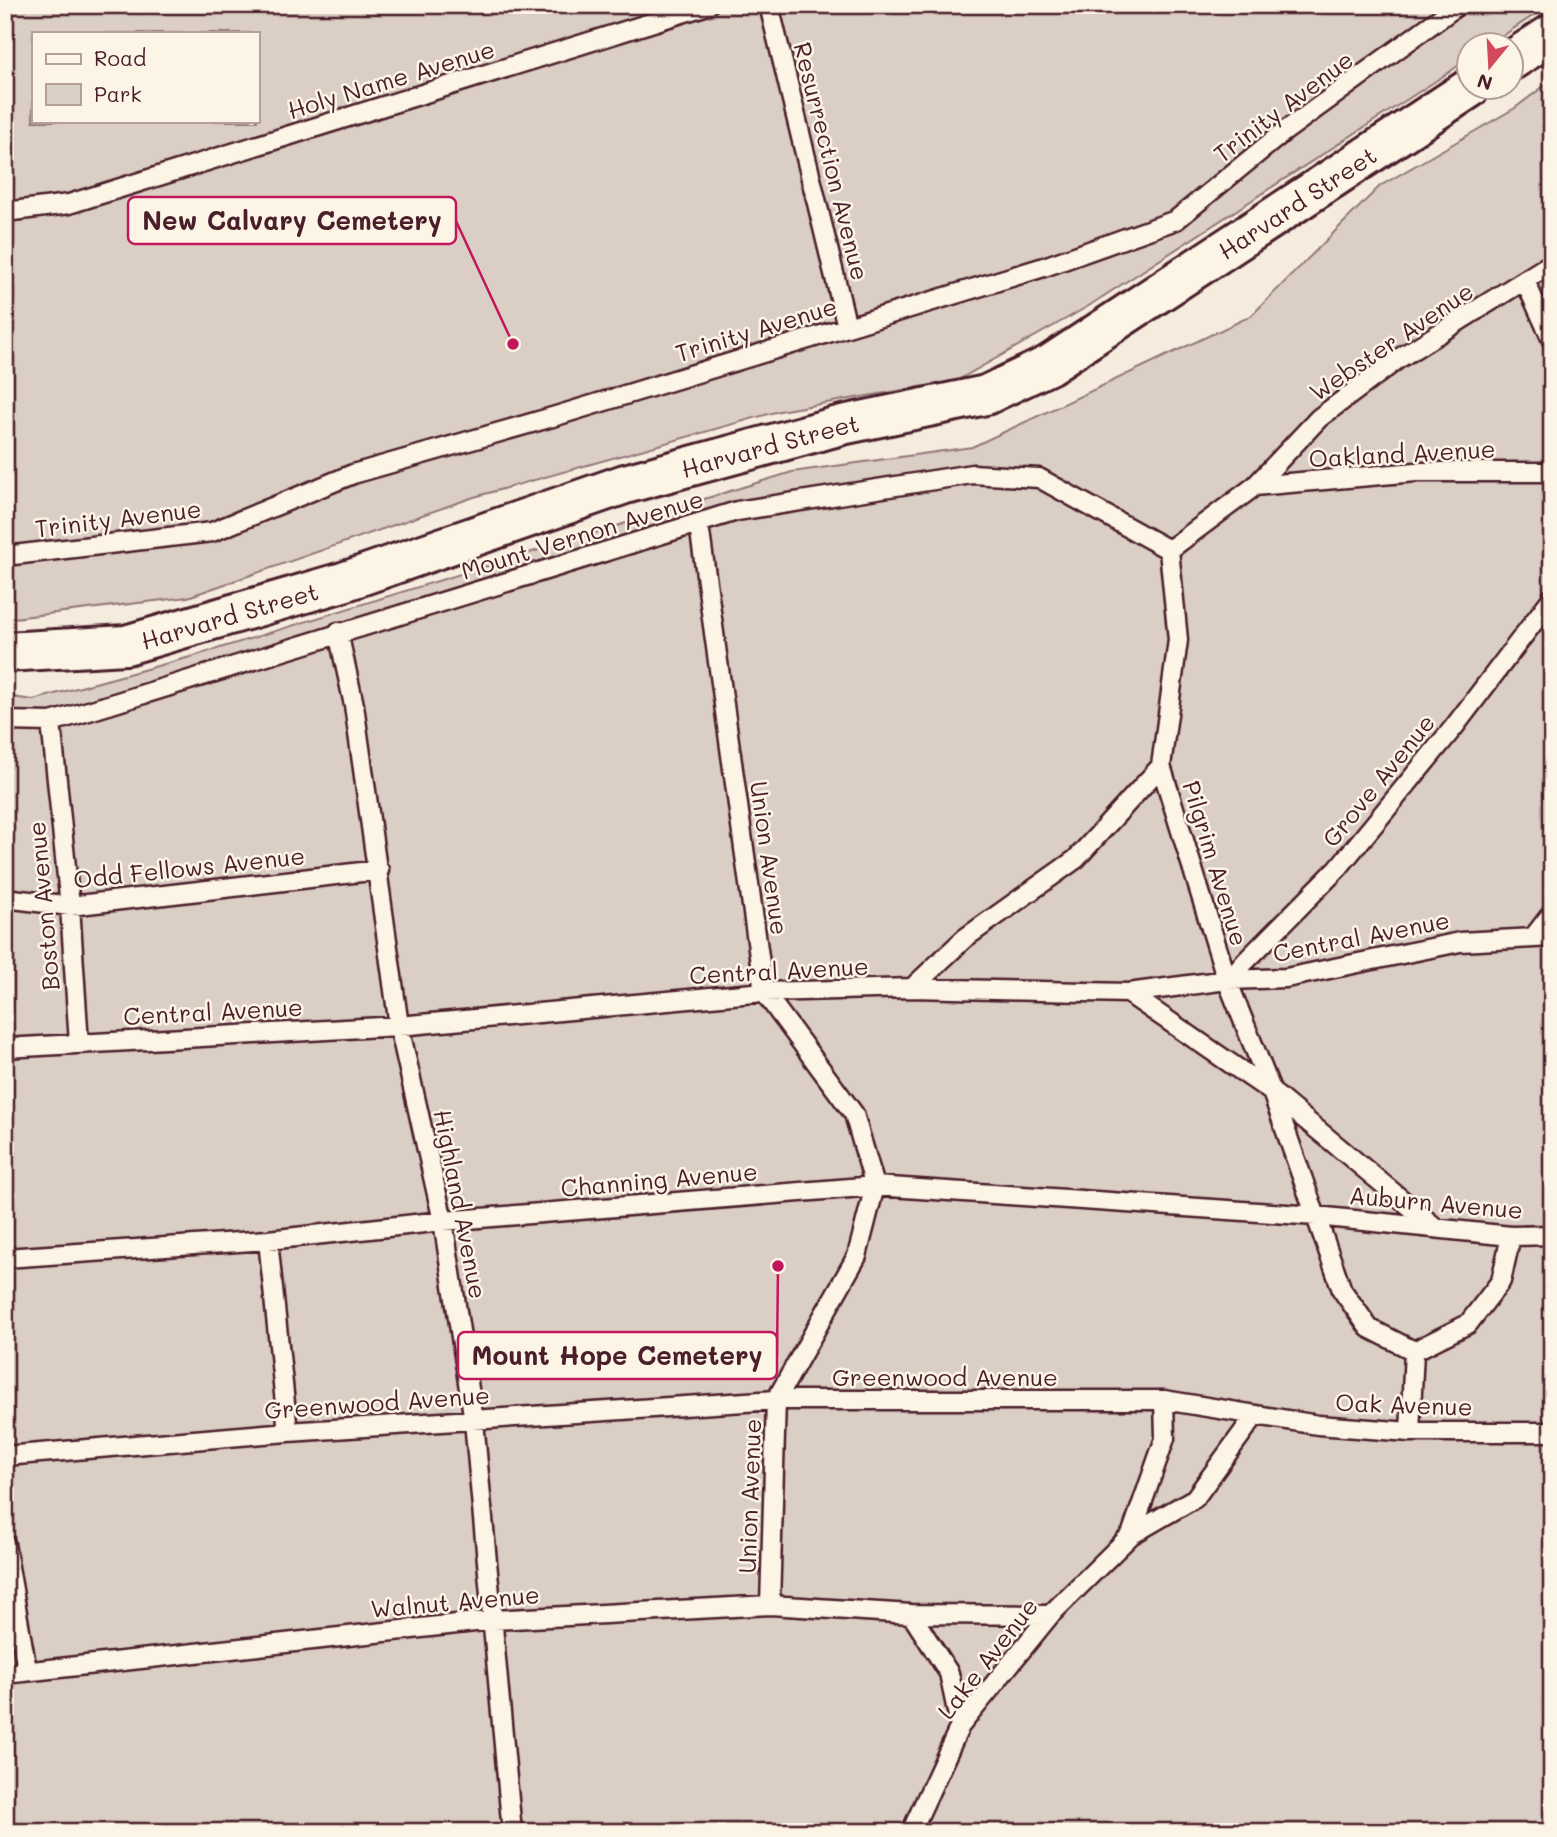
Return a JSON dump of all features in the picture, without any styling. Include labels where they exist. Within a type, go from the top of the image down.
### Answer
[{"type":"main road","points":[[1526,50],[1552,34]]},
{"type":"main road","name":"Harvard Street","points":[[5,652],[125,645],[343,582],[625,484],[842,425],[986,395],[1049,365],[1456,97]]},
{"type":"lane","name":"Holy Name Avenue","points":[[5,212],[69,204],[708,5]]},
{"type":"lane","name":"Resurrection Avenue","points":[[769,5],[847,327]]},
{"type":"lane","name":"Trinity Avenue","points":[[5,556],[212,532],[353,474],[1044,267],[1176,220],[1281,134],[1458,5]]},
{"type":"lane","name":"Webster Avenue","points":[[1169,550],[1255,486],[1319,418],[1398,359],[1552,263]]},
{"type":"lane","points":[[1525,281],[1552,340]]},
{"type":"lane","name":"Oakland Avenue","points":[[1255,486],[1416,472],[1552,472]]},
{"type":"lane","name":"Mount Vernon Avenue","points":[[5,721],[51,722],[737,512],[972,474],[1039,478],[1169,550]]},
{"type":"lane","name":"Union Avenue","points":[[699,525],[764,992],[854,1114],[875,1186],[857,1256],[776,1400],[770,1605]]},
{"type":"lane","name":"Pilgrim Avenue","points":[[1169,550],[1178,640],[1161,766],[1227,980],[1272,1092],[1342,1290],[1369,1328],[1414,1351]]},
{"type":"lane","name":"Grove Avenue","points":[[1227,980],[1338,868],[1454,727],[1552,598]]},
{"type":"lane","name":"Highland Avenue","points":[[338,632],[354,705],[399,1026],[443,1221],[474,1421],[512,1832]]},
{"type":"lane","name":"Boston Avenue","points":[[51,722],[70,906],[79,1044]]},
{"type":"lane","name":"Pilgrim Avenue","points":[[912,988],[965,938],[1076,859],[1161,766]]},
{"type":"lane","name":"Odd Fellows Avenue","points":[[5,898],[70,906],[379,870]]},
{"type":"lane","points":[[1543,936],[1552,913]]},
{"type":"lane","name":"Central Avenue","points":[[5,1048],[399,1026],[764,992],[912,988],[1128,993],[1227,980],[1286,978],[1460,942],[1543,936]]},
{"type":"lane","name":"Pilgrim Avenue","points":[[1128,993],[1272,1092],[1437,1228]]},
{"type":"lane","name":"Channing Avenue","points":[[5,1258],[268,1240],[443,1221],[875,1186],[1317,1216]]},
{"type":"lane","name":"Auburn Avenue","points":[[1317,1216],[1511,1236],[1552,1235]]},
{"type":"lane","points":[[1410,1432],[1414,1351],[1468,1324],[1501,1281],[1511,1236]]},
{"type":"lane","points":[[268,1240],[288,1432]]},
{"type":"lane","name":"Greenwood Avenue","points":[[5,1456],[288,1432],[776,1400],[1164,1400],[1254,1417]]},
{"type":"lane","name":"Lake Avenue","points":[[1130,1535],[1165,1438],[1164,1400]]},
{"type":"lane","name":"Oak Avenue","points":[[1254,1417],[1318,1426],[1410,1432],[1552,1432]]},
{"type":"lane","name":"Lake Avenue","points":[[911,1832],[960,1727],[1050,1615],[1130,1535],[1195,1498],[1254,1417]]},
{"type":"lane","points":[[5,1544],[27,1670]]},
{"type":"lane","name":"Walnut Avenue","points":[[5,1674],[493,1620],[770,1605],[911,1614],[1050,1615]]},
{"type":"lane","points":[[911,1614],[949,1673],[960,1727]]},
{"type":"green space","points":[[5,5],[1549,5],[1508,32],[1456,32],[1456,67],[1448,73],[1087,307],[956,381],[779,411],[474,497],[188,597],[5,619]]},
{"type":"green space","points":[[1552,80],[1552,1832],[5,1832],[5,696],[33,700],[194,656],[792,472],[972,447],[1251,316],[1380,186],[1526,100]]},
{"type":"place","name":"New Calvary Cemetery","points":[[513,344]]},
{"type":"place","name":"Mount Hope Cemetery","points":[[778,1266]]}]
